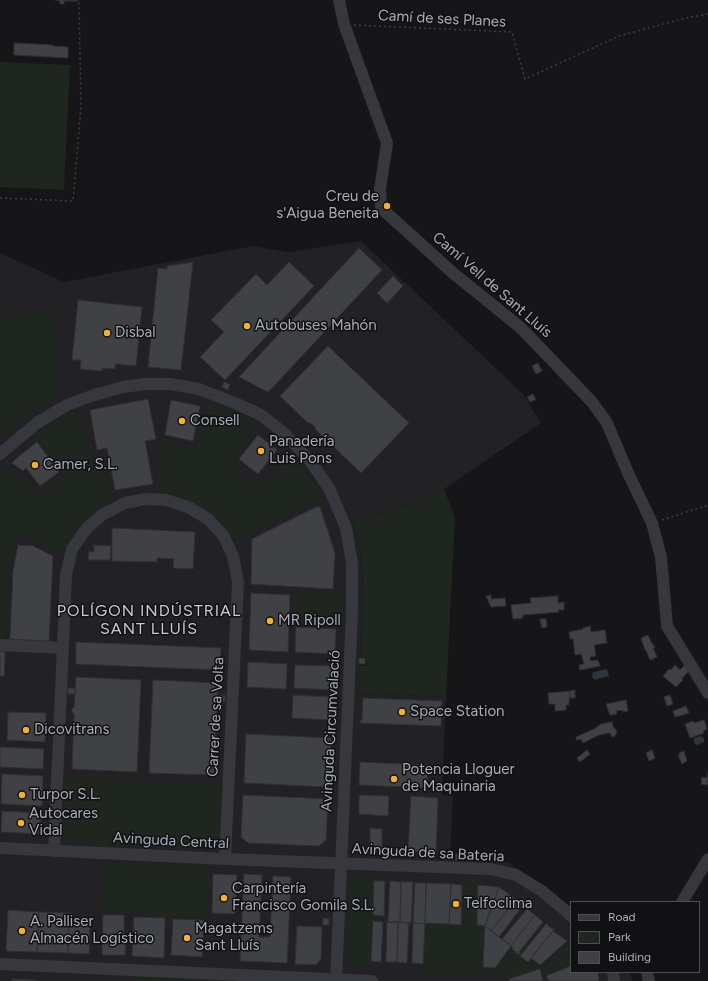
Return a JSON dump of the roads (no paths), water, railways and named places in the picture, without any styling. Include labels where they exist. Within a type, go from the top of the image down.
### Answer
[{"type":"street","name":"Camí Vell de Sant Lluís","points":[[339,0],[344,24],[387,143],[380,189],[381,208],[453,273],[521,328],[592,402],[607,423],[628,473],[652,523],[661,557],[667,626],[708,693]]},
{"type":"street","name":"Avinguda Circumvalació","points":[[0,454],[37,423],[67,405],[91,396],[124,387],[145,384],[170,384],[199,389],[261,415],[285,434],[310,460],[329,488],[346,528],[352,564],[352,611],[336,980]]},
{"type":"street","name":"Carrer de sa Volta","points":[[54,851],[66,575],[72,548],[87,528],[102,515],[125,503],[146,498],[166,500],[188,507],[208,519],[223,535],[233,556],[238,582],[225,859]]},
{"type":"street","points":[[0,646],[63,648]]},
{"type":"street","name":"Avinguda Central","points":[[0,848],[341,864]]},
{"type":"street","points":[[683,901],[708,859]]},
{"type":"street","name":"Avinguda de sa Bateria","points":[[341,864],[490,869],[516,875],[542,891],[570,915]]},
{"type":"street","points":[[0,964],[372,981]]},
{"type":"place","name":"Creu de s'Aigua Beneita","points":[[387,206]]},
{"type":"place","name":"Autobuses Mahón","points":[[247,326]]},
{"type":"place","name":"Disbal","points":[[107,333]]},
{"type":"place","name":"Consell","points":[[182,421]]},
{"type":"place","name":"Panadería Luis Pons","points":[[261,451]]},
{"type":"place","name":"Camer, S.L.","points":[[35,465]]},
{"type":"place","name":"MR Ripoll","points":[[270,621]]},
{"type":"place","name":"Space Station","points":[[402,712]]},
{"type":"place","name":"Dicovitrans","points":[[26,730]]},
{"type":"place","name":"Potencia Lloguer de Maquinaria","points":[[394,779]]},
{"type":"place","name":"Turpor S.L.","points":[[22,795]]},
{"type":"place","name":"Autocares Vidal","points":[[21,823]]},
{"type":"place","name":"Carpintería Francisco Gomila S.L.","points":[[224,898]]},
{"type":"place","name":"Telfoclima","points":[[456,904]]},
{"type":"place","name":"A. Palliser Almacén Logístico","points":[[22,931]]},
{"type":"place","name":"Magatzems Sant Lluís","points":[[187,938]]},
{"type":"district","name":"POLÍGON INDÚSTRIAL SANT LLUÍS","points":[[149,620]]}]
